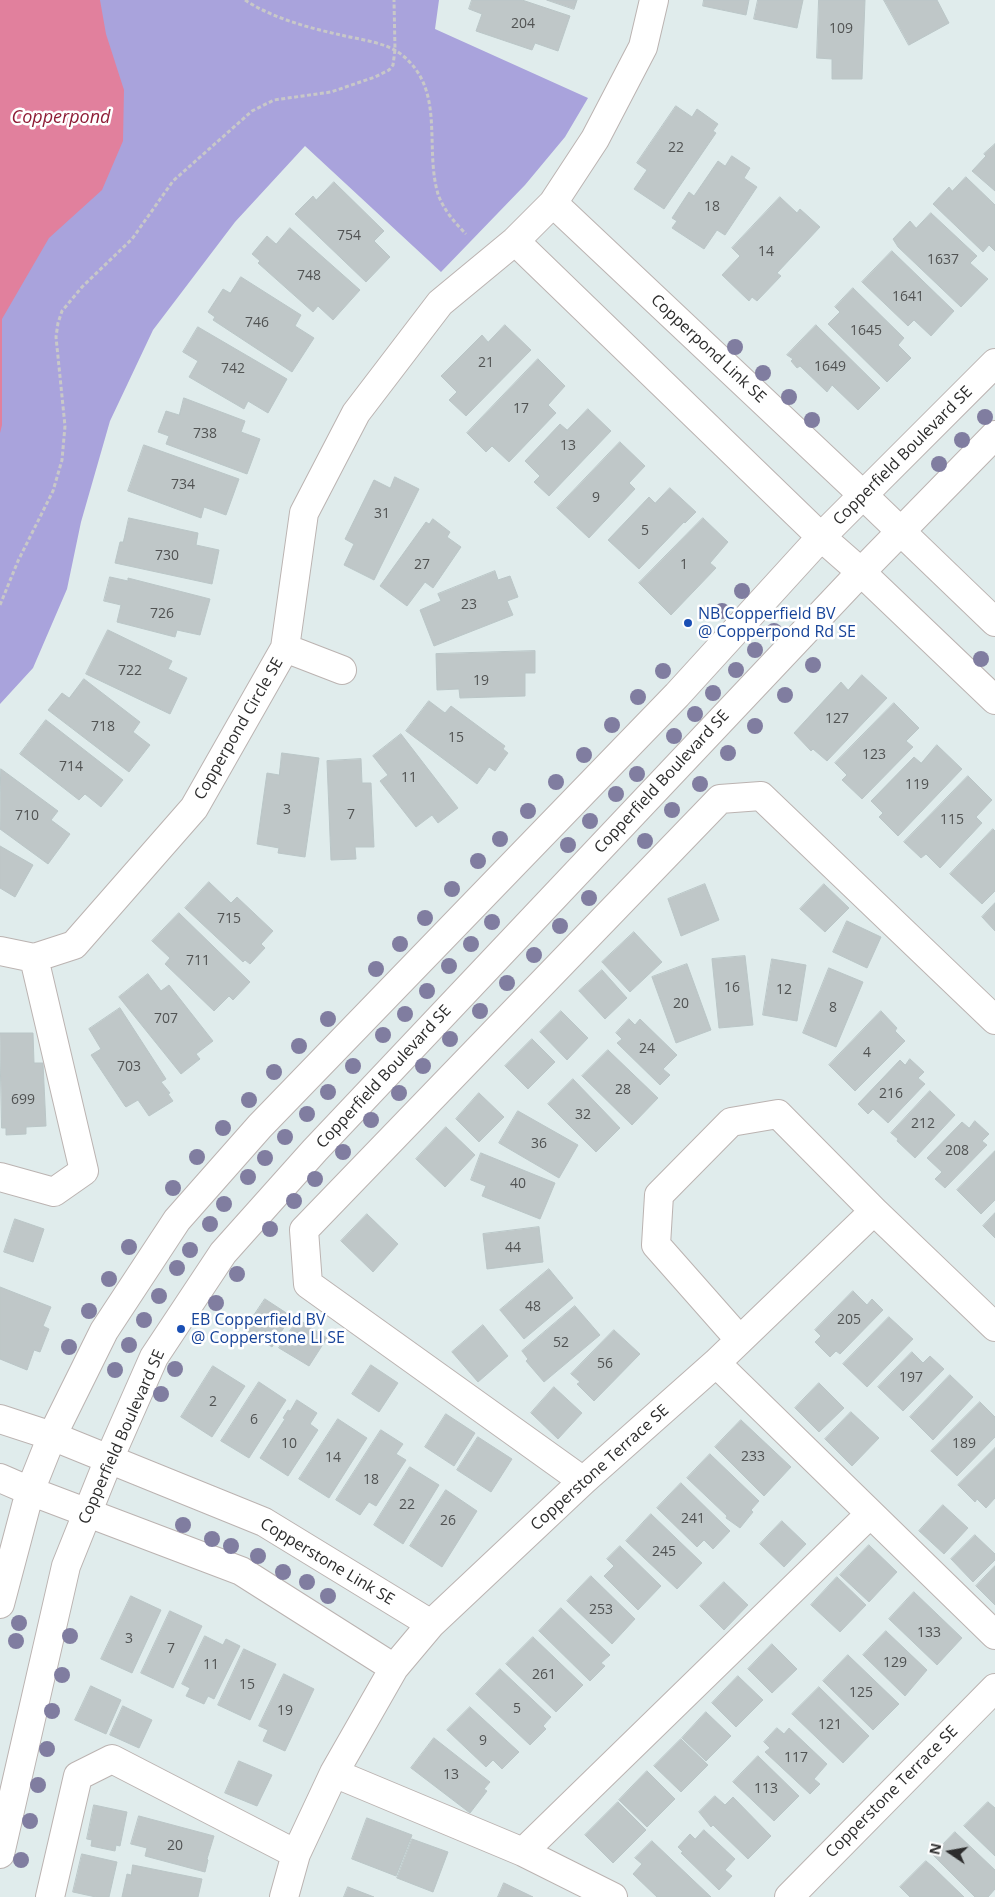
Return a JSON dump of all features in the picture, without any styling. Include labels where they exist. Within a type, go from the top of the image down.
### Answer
[{"type":"street","name":"Copperpond Circle SE","points":[[0,951],[34,958],[74,946],[194,808],[285,648],[304,513],[356,413],[440,303],[515,241],[553,202],[595,139],[643,47],[654,0]]},
{"type":"street","name":"Copperpond Link SE","points":[[553,202],[995,622]]},
{"type":"street","points":[[515,241],[821,537],[861,572],[995,700]]},
{"type":"street","name":"Copperfield Boulevard SE","points":[[0,1604],[30,1491],[52,1436],[104,1331],[177,1220],[260,1126],[677,696],[821,537],[995,363]]},
{"type":"street","name":"Copperfield Boulevard SE","points":[[0,1854],[66,1566],[109,1460],[154,1358],[223,1254],[315,1150],[861,572],[995,435]]},
{"type":"street","points":[[285,648],[342,670]]},
{"type":"street","points":[[583,1481],[308,1284],[304,1230],[720,800],[761,796],[995,1020]]},
{"type":"street","points":[[0,1177],[54,1192],[84,1171],[34,958]]},
{"type":"street","points":[[739,1339],[656,1245],[659,1195],[731,1122],[778,1114],[874,1211],[995,1327]]},
{"type":"street","name":"Copperstone Terrace SE","points":[[284,1897],[296,1854],[334,1773],[394,1668],[431,1624],[583,1481],[716,1363],[874,1211]]},
{"type":"street","points":[[716,1363],[995,1635]]},
{"type":"street","name":"Copperstone Link SE","points":[[0,1419],[52,1436],[264,1522],[431,1624]]},
{"type":"street","points":[[0,1478],[241,1572],[394,1668]]},
{"type":"street","points":[[523,1852],[870,1514]]},
{"type":"street","name":"Copperstone Terrace SE","points":[[789,1897],[995,1688]]},
{"type":"street","points":[[50,1897],[78,1776],[112,1759],[296,1854]]},
{"type":"street","points":[[334,1773],[523,1852],[613,1897]]},
{"type":"path","points":[[245,0],[292,21],[386,46],[401,53],[413,66],[425,86],[431,108],[434,167],[439,195],[452,218],[466,234]]},
{"type":"path","points":[[0,606],[18,561],[53,490],[60,469],[66,432],[56,338],[60,317],[71,298],[132,240],[168,188],[180,175],[252,111],[274,100],[323,94],[375,77],[390,70],[393,65],[395,50],[394,0]]},
{"type":"shaded area","points":[[0,0],[439,0],[435,29],[588,98],[565,137],[525,185],[441,272],[305,146],[235,222],[153,330],[110,421],[81,522],[67,589],[33,668],[0,704]]},
{"type":"water","name":"Copperpond","points":[[0,0],[100,0],[106,34],[124,90],[123,141],[102,190],[49,238],[2,319],[2,425],[0,433]]},
{"type":"building","points":[[472,0],[522,0],[570,16],[558,51],[535,43],[532,50],[476,31],[482,14],[469,9]]},
{"type":"building","points":[[547,0],[577,0],[574,9]]},
{"type":"building","points":[[704,0],[749,0],[746,15],[703,6]]},
{"type":"building","points":[[758,0],[803,0],[797,28],[754,19]]},
{"type":"building","points":[[819,0],[865,0],[862,79],[832,79],[832,59],[817,58]]},
{"type":"building","points":[[884,0],[937,0],[949,23],[909,45]]},
{"type":"building","points":[[676,106],[692,117],[697,109],[718,124],[713,131],[716,133],[664,209],[634,189],[647,170],[637,163]]},
{"type":"building","points":[[995,144],[995,191],[972,171],[986,156],[984,154]]},
{"type":"building","points":[[732,156],[750,168],[744,178],[757,187],[725,235],[717,230],[704,249],[672,228],[677,221],[672,218],[689,192],[694,196],[718,161],[725,166]]},
{"type":"building","points":[[966,177],[995,205],[995,251],[989,245],[983,252],[933,204],[949,187],[952,191]]},
{"type":"building","points":[[334,182],[384,231],[374,241],[390,257],[366,282],[295,214],[313,196],[316,200]]},
{"type":"building","points":[[780,197],[797,213],[800,209],[820,227],[777,273],[781,276],[757,301],[752,297],[749,301],[722,275],[740,256],[732,248]]},
{"type":"building","points":[[931,213],[977,256],[970,263],[988,279],[961,307],[898,247],[893,239],[910,221],[916,228]]},
{"type":"building","points":[[290,228],[360,290],[333,320],[318,306],[313,312],[258,263],[260,261],[252,254],[267,236],[276,244]]},
{"type":"building","points":[[892,251],[954,311],[931,336],[914,320],[908,326],[862,282]]},
{"type":"building","points":[[241,277],[301,315],[295,326],[314,338],[292,372],[213,320],[215,317],[208,312],[223,289],[230,293]]},
{"type":"building","points":[[853,288],[904,338],[898,345],[911,358],[887,382],[828,324],[840,312],[835,307]]},
{"type":"building","points":[[505,325],[531,350],[466,416],[449,400],[457,392],[441,376],[482,335],[488,342]]},
{"type":"building","points":[[816,325],[880,388],[858,410],[832,385],[827,392],[800,366],[797,368],[791,361],[793,359],[787,355]]},
{"type":"building","points":[[198,327],[287,379],[268,413],[248,401],[244,409],[189,377],[198,361],[183,352]]},
{"type":"building","points":[[538,359],[565,386],[548,405],[556,413],[509,462],[492,446],[486,452],[467,433]]},
{"type":"building","points":[[184,398],[245,421],[241,432],[260,439],[247,474],[166,444],[169,436],[158,432],[166,411],[179,415]]},
{"type":"building","points":[[588,409],[611,431],[549,496],[534,482],[540,476],[525,461],[560,424],[567,430]]},
{"type":"building","points":[[620,442],[645,466],[629,483],[635,489],[589,538],[557,508]]},
{"type":"building","points":[[144,445],[239,479],[226,515],[204,507],[201,518],[128,491]]},
{"type":"building","points":[[395,477],[419,489],[374,580],[344,565],[354,544],[345,539],[374,480],[390,488]]},
{"type":"building","points":[[670,488],[696,512],[639,569],[608,540],[649,497],[655,503]]},
{"type":"building","points":[[129,518],[198,533],[196,545],[219,550],[212,584],[115,563]]},
{"type":"building","points":[[703,518],[728,542],[710,563],[716,568],[671,615],[639,583]]},
{"type":"building","points":[[433,519],[450,532],[447,537],[461,547],[433,588],[425,582],[407,606],[380,586],[426,522],[429,524]]},
{"type":"building","points":[[495,571],[498,580],[510,576],[518,597],[507,601],[513,615],[434,646],[420,610],[441,601],[438,594]]},
{"type":"building","points":[[110,577],[128,581],[128,578],[210,599],[200,635],[177,630],[175,637],[117,622],[121,605],[104,601]]},
{"type":"building","points":[[108,630],[172,661],[168,669],[187,678],[170,714],[86,674]]},
{"type":"building","points":[[535,651],[535,673],[525,673],[525,696],[460,698],[459,689],[437,690],[436,654]]},
{"type":"building","points":[[862,675],[887,698],[827,761],[813,749],[811,751],[794,733],[841,682],[848,690]]},
{"type":"building","points":[[84,679],[140,722],[133,732],[150,745],[129,772],[48,710],[62,693],[69,698]]},
{"type":"building","points":[[429,701],[445,713],[451,706],[505,746],[503,749],[508,753],[495,771],[489,767],[477,784],[406,731]]},
{"type":"building","points":[[894,703],[919,728],[906,741],[913,747],[862,799],[842,780],[847,775],[835,763]]},
{"type":"building","points":[[46,720],[123,780],[101,807],[85,794],[79,800],[20,754]]},
{"type":"building","points":[[401,734],[458,808],[438,823],[432,815],[416,827],[380,781],[388,775],[373,756]]},
{"type":"building","points":[[937,745],[962,769],[898,836],[879,817],[883,813],[871,801],[914,757],[921,763]]},
{"type":"building","points":[[282,753],[319,758],[305,857],[278,853],[279,848],[257,844],[267,773],[279,775]]},
{"type":"building","points":[[361,759],[362,783],[371,783],[374,847],[355,847],[356,859],[331,860],[327,761]]},
{"type":"building","points":[[1,769],[58,811],[51,820],[70,834],[48,864],[0,829]]},
{"type":"building","points":[[968,776],[992,800],[976,817],[982,823],[940,868],[926,854],[921,858],[904,842]]},
{"type":"building","points":[[993,829],[995,831],[995,891],[982,904],[950,874]]},
{"type":"building","points":[[0,846],[33,865],[15,897],[0,888]]},
{"type":"building","points":[[209,882],[231,903],[237,897],[273,931],[261,944],[265,948],[250,964],[245,960],[243,962],[185,908]]},
{"type":"building","points":[[705,884],[719,920],[681,936],[668,899]]},
{"type":"building","points":[[824,884],[849,908],[825,932],[800,909]]},
{"type":"building","points":[[995,903],[995,931],[982,917]]},
{"type":"building","points":[[179,913],[250,982],[233,1000],[229,996],[214,1011],[165,964],[170,958],[152,941]]},
{"type":"building","points":[[847,921],[881,937],[867,968],[833,952]]},
{"type":"building","points":[[634,932],[662,962],[630,992],[602,962]]},
{"type":"building","points":[[745,956],[753,1025],[719,1028],[712,959]]},
{"type":"building","points":[[772,959],[806,965],[797,1021],[763,1015]]},
{"type":"building","points":[[687,964],[711,1030],[676,1043],[652,977]]},
{"type":"building","points":[[829,968],[863,982],[836,1047],[803,1033]]},
{"type":"building","points":[[602,970],[627,998],[605,1019],[579,991]]},
{"type":"building","points":[[148,974],[161,991],[169,985],[213,1041],[196,1054],[200,1059],[181,1074],[119,997]]},
{"type":"building","points":[[120,1008],[166,1079],[161,1082],[170,1093],[168,1094],[173,1101],[149,1116],[138,1100],[125,1106],[91,1055],[101,1049],[89,1029]]},
{"type":"building","points":[[561,1011],[588,1038],[567,1060],[540,1032]]},
{"type":"building","points":[[881,1011],[897,1028],[895,1031],[905,1041],[855,1091],[829,1065]]},
{"type":"building","points":[[629,1019],[635,1025],[640,1019],[677,1055],[663,1069],[670,1075],[660,1085],[617,1043],[622,1039],[616,1033]]},
{"type":"building","points":[[0,1033],[33,1033],[34,1063],[43,1063],[46,1126],[26,1127],[26,1134],[6,1135],[6,1128],[2,1128]]},
{"type":"building","points":[[532,1039],[555,1062],[528,1089],[505,1066]]},
{"type":"building","points":[[608,1050],[658,1098],[632,1125],[582,1076]]},
{"type":"building","points":[[910,1059],[924,1072],[918,1078],[925,1084],[888,1123],[873,1109],[868,1114],[858,1104],[900,1060],[905,1065]]},
{"type":"building","points":[[573,1079],[620,1128],[596,1152],[548,1104]]},
{"type":"building","points":[[930,1091],[955,1115],[915,1158],[891,1133]]},
{"type":"building","points":[[479,1093],[504,1117],[479,1142],[456,1119]]},
{"type":"building","points":[[518,1111],[578,1145],[559,1178],[499,1143]]},
{"type":"building","points":[[975,1121],[989,1134],[982,1141],[987,1145],[945,1188],[935,1179],[942,1172],[927,1158],[962,1122],[969,1128]]},
{"type":"building","points":[[446,1127],[475,1155],[445,1187],[416,1159]]},
{"type":"building","points":[[995,1151],[995,1200],[981,1214],[957,1190]]},
{"type":"building","points":[[481,1153],[555,1183],[540,1219],[482,1196],[486,1186],[471,1180]]},
{"type":"building","points":[[995,1213],[995,1238],[983,1226]]},
{"type":"building","points":[[367,1214],[398,1244],[373,1272],[341,1241]]},
{"type":"building","points":[[15,1219],[44,1229],[33,1262],[4,1252]]},
{"type":"building","points":[[539,1227],[543,1262],[487,1269],[483,1234]]},
{"type":"building","points":[[549,1269],[573,1298],[524,1339],[500,1310]]},
{"type":"building","points":[[0,1287],[51,1307],[43,1326],[49,1329],[40,1352],[34,1350],[27,1370],[0,1359]]},
{"type":"building","points":[[853,1291],[867,1305],[872,1299],[883,1310],[840,1354],[836,1351],[830,1357],[815,1342],[821,1336],[815,1330]]},
{"type":"building","points":[[265,1299],[291,1316],[272,1347],[245,1329]]},
{"type":"building","points":[[575,1306],[600,1335],[544,1382],[526,1361],[528,1359],[522,1351]]},
{"type":"building","points":[[889,1317],[913,1339],[867,1387],[843,1364]]},
{"type":"building","points":[[298,1319],[327,1338],[309,1366],[279,1348]]},
{"type":"building","points":[[483,1325],[508,1356],[478,1382],[452,1352]]},
{"type":"building","points":[[614,1330],[640,1354],[594,1401],[577,1384],[580,1382],[571,1374]]},
{"type":"building","points":[[912,1352],[923,1363],[930,1356],[944,1369],[903,1411],[878,1387]]},
{"type":"building","points":[[371,1365],[398,1383],[379,1412],[352,1394]]},
{"type":"building","points":[[213,1366],[245,1386],[212,1437],[181,1417]]},
{"type":"building","points":[[950,1375],[973,1397],[933,1440],[910,1417]]},
{"type":"building","points":[[259,1382],[286,1400],[249,1458],[221,1441]]},
{"type":"building","points":[[819,1383],[844,1408],[819,1432],[795,1408]]},
{"type":"building","points":[[554,1387],[582,1413],[558,1439],[531,1413]]},
{"type":"building","points":[[297,1400],[317,1413],[310,1424],[318,1430],[288,1476],[260,1458],[285,1419],[283,1418],[288,1410],[290,1411]]},
{"type":"building","points":[[980,1402],[995,1417],[995,1437],[957,1476],[931,1451]]},
{"type":"building","points":[[851,1412],[879,1438],[852,1466],[825,1439]]},
{"type":"building","points":[[446,1414],[475,1433],[454,1466],[425,1447]]},
{"type":"building","points":[[338,1419],[367,1438],[329,1498],[299,1479]]},
{"type":"building","points":[[741,1420],[791,1467],[764,1496],[715,1447]]},
{"type":"building","points":[[381,1430],[403,1444],[396,1454],[406,1460],[376,1506],[369,1502],[360,1515],[336,1500]]},
{"type":"building","points":[[478,1437],[512,1459],[491,1492],[457,1470]]},
{"type":"building","points":[[995,1448],[995,1498],[986,1508],[977,1499],[975,1502],[958,1485]]},
{"type":"building","points":[[710,1454],[759,1501],[740,1528],[726,1518],[727,1516],[687,1478]]},
{"type":"building","points":[[410,1467],[439,1485],[403,1544],[374,1525]]},
{"type":"building","points":[[681,1483],[730,1531],[713,1549],[704,1540],[697,1547],[657,1508]]},
{"type":"building","points":[[446,1490],[477,1511],[442,1567],[410,1546]]},
{"type":"building","points":[[943,1505],[968,1528],[944,1554],[919,1531]]},
{"type":"building","points":[[651,1514],[702,1563],[677,1589],[626,1541]]},
{"type":"building","points":[[782,1521],[806,1544],[784,1567],[760,1544]]},
{"type":"building","points":[[975,1535],[995,1554],[995,1560],[973,1582],[951,1559]]},
{"type":"building","points":[[869,1545],[897,1572],[869,1602],[840,1575]]},
{"type":"building","points":[[620,1546],[661,1586],[638,1610],[604,1576],[614,1566],[607,1559]]},
{"type":"building","points":[[995,1566],[995,1605],[976,1586]]},
{"type":"building","points":[[591,1576],[635,1619],[612,1644],[567,1601]]},
{"type":"building","points":[[837,1577],[866,1605],[840,1632],[811,1605]]},
{"type":"building","points":[[724,1582],[748,1605],[724,1630],[700,1606]]},
{"type":"building","points":[[914,1592],[962,1638],[937,1665],[889,1619]]},
{"type":"building","points":[[131,1596],[161,1610],[132,1673],[101,1659]]},
{"type":"building","points":[[561,1608],[610,1655],[601,1663],[605,1666],[590,1681],[539,1631]]},
{"type":"building","points":[[170,1611],[202,1626],[173,1688],[141,1673]]},
{"type":"building","points":[[886,1631],[927,1670],[905,1696],[863,1655]]},
{"type":"building","points":[[205,1636],[223,1645],[226,1639],[240,1646],[214,1699],[208,1696],[204,1704],[186,1696],[190,1688],[182,1684]]},
{"type":"building","points":[[533,1637],[583,1685],[556,1712],[506,1664]]},
{"type":"building","points":[[772,1644],[797,1669],[772,1693],[748,1669]]},
{"type":"building","points":[[244,1649],[276,1664],[250,1720],[218,1705]]},
{"type":"building","points":[[848,1655],[899,1704],[873,1730],[823,1681]]},
{"type":"building","points":[[500,1669],[551,1717],[543,1726],[546,1729],[530,1745],[476,1694]]},
{"type":"building","points":[[284,1674],[314,1689],[285,1751],[263,1741],[268,1730],[259,1726]]},
{"type":"building","points":[[738,1676],[763,1700],[736,1727],[712,1703]]},
{"type":"building","points":[[91,1686],[121,1700],[106,1734],[75,1720]]},
{"type":"building","points":[[819,1687],[869,1736],[843,1763],[792,1714]]},
{"type":"building","points":[[123,1706],[152,1720],[139,1748],[110,1735]]},
{"type":"building","points":[[470,1707],[519,1752],[502,1769],[493,1760],[486,1767],[447,1730]]},
{"type":"building","points":[[706,1712],[731,1736],[706,1761],[682,1738]]},
{"type":"building","points":[[777,1728],[784,1734],[789,1728],[827,1764],[814,1779],[820,1784],[810,1794],[765,1752],[770,1748],[764,1742]]},
{"type":"building","points":[[434,1738],[490,1782],[484,1789],[487,1791],[470,1813],[411,1768]]},
{"type":"building","points":[[681,1739],[708,1765],[681,1792],[654,1766]]},
{"type":"building","points":[[758,1756],[799,1796],[774,1821],[733,1782]]},
{"type":"building","points":[[239,1761],[272,1775],[257,1806],[225,1793]]},
{"type":"building","points":[[647,1771],[675,1799],[647,1827],[619,1800]]},
{"type":"building","points":[[715,1796],[725,1805],[733,1797],[771,1836],[748,1859],[713,1825],[711,1827],[699,1812]]},
{"type":"building","points":[[618,1802],[646,1830],[613,1863],[585,1835]]},
{"type":"building","points":[[988,1802],[995,1808],[995,1856],[964,1826]]},
{"type":"building","points":[[94,1805],[127,1812],[120,1846],[116,1845],[115,1851],[91,1846],[92,1840],[87,1839]]},
{"type":"building","points":[[139,1816],[214,1836],[205,1872],[145,1856],[147,1848],[131,1844]]},
{"type":"building","points":[[367,1818],[412,1835],[396,1876],[352,1859]]},
{"type":"building","points":[[704,1830],[735,1859],[725,1870],[732,1876],[719,1890],[681,1853],[683,1852],[678,1847],[690,1834],[695,1839]]},
{"type":"building","points":[[955,1832],[995,1870],[995,1889],[988,1897],[975,1897],[933,1855]]},
{"type":"building","points":[[412,1839],[448,1852],[433,1892],[397,1878]]},
{"type":"building","points":[[652,1841],[711,1897],[657,1897],[633,1874],[642,1864],[635,1858]]},
{"type":"building","points":[[82,1854],[117,1862],[109,1897],[96,1897],[73,1892]]},
{"type":"building","points":[[926,1861],[964,1897],[910,1897],[900,1887]]},
{"type":"building","points":[[133,1865],[202,1879],[198,1897],[122,1897],[127,1874],[131,1875]]},
{"type":"building","points":[[504,1883],[533,1897],[498,1897]]},
{"type":"building","points":[[348,1887],[374,1897],[344,1897]]},
{"type":"place","name":"NB Copperfield BV @ Copperpond Rd SE","points":[[688,623]]},
{"type":"place","name":"EB Copperfield BV @ Copperstone LI SE","points":[[181,1329]]}]
